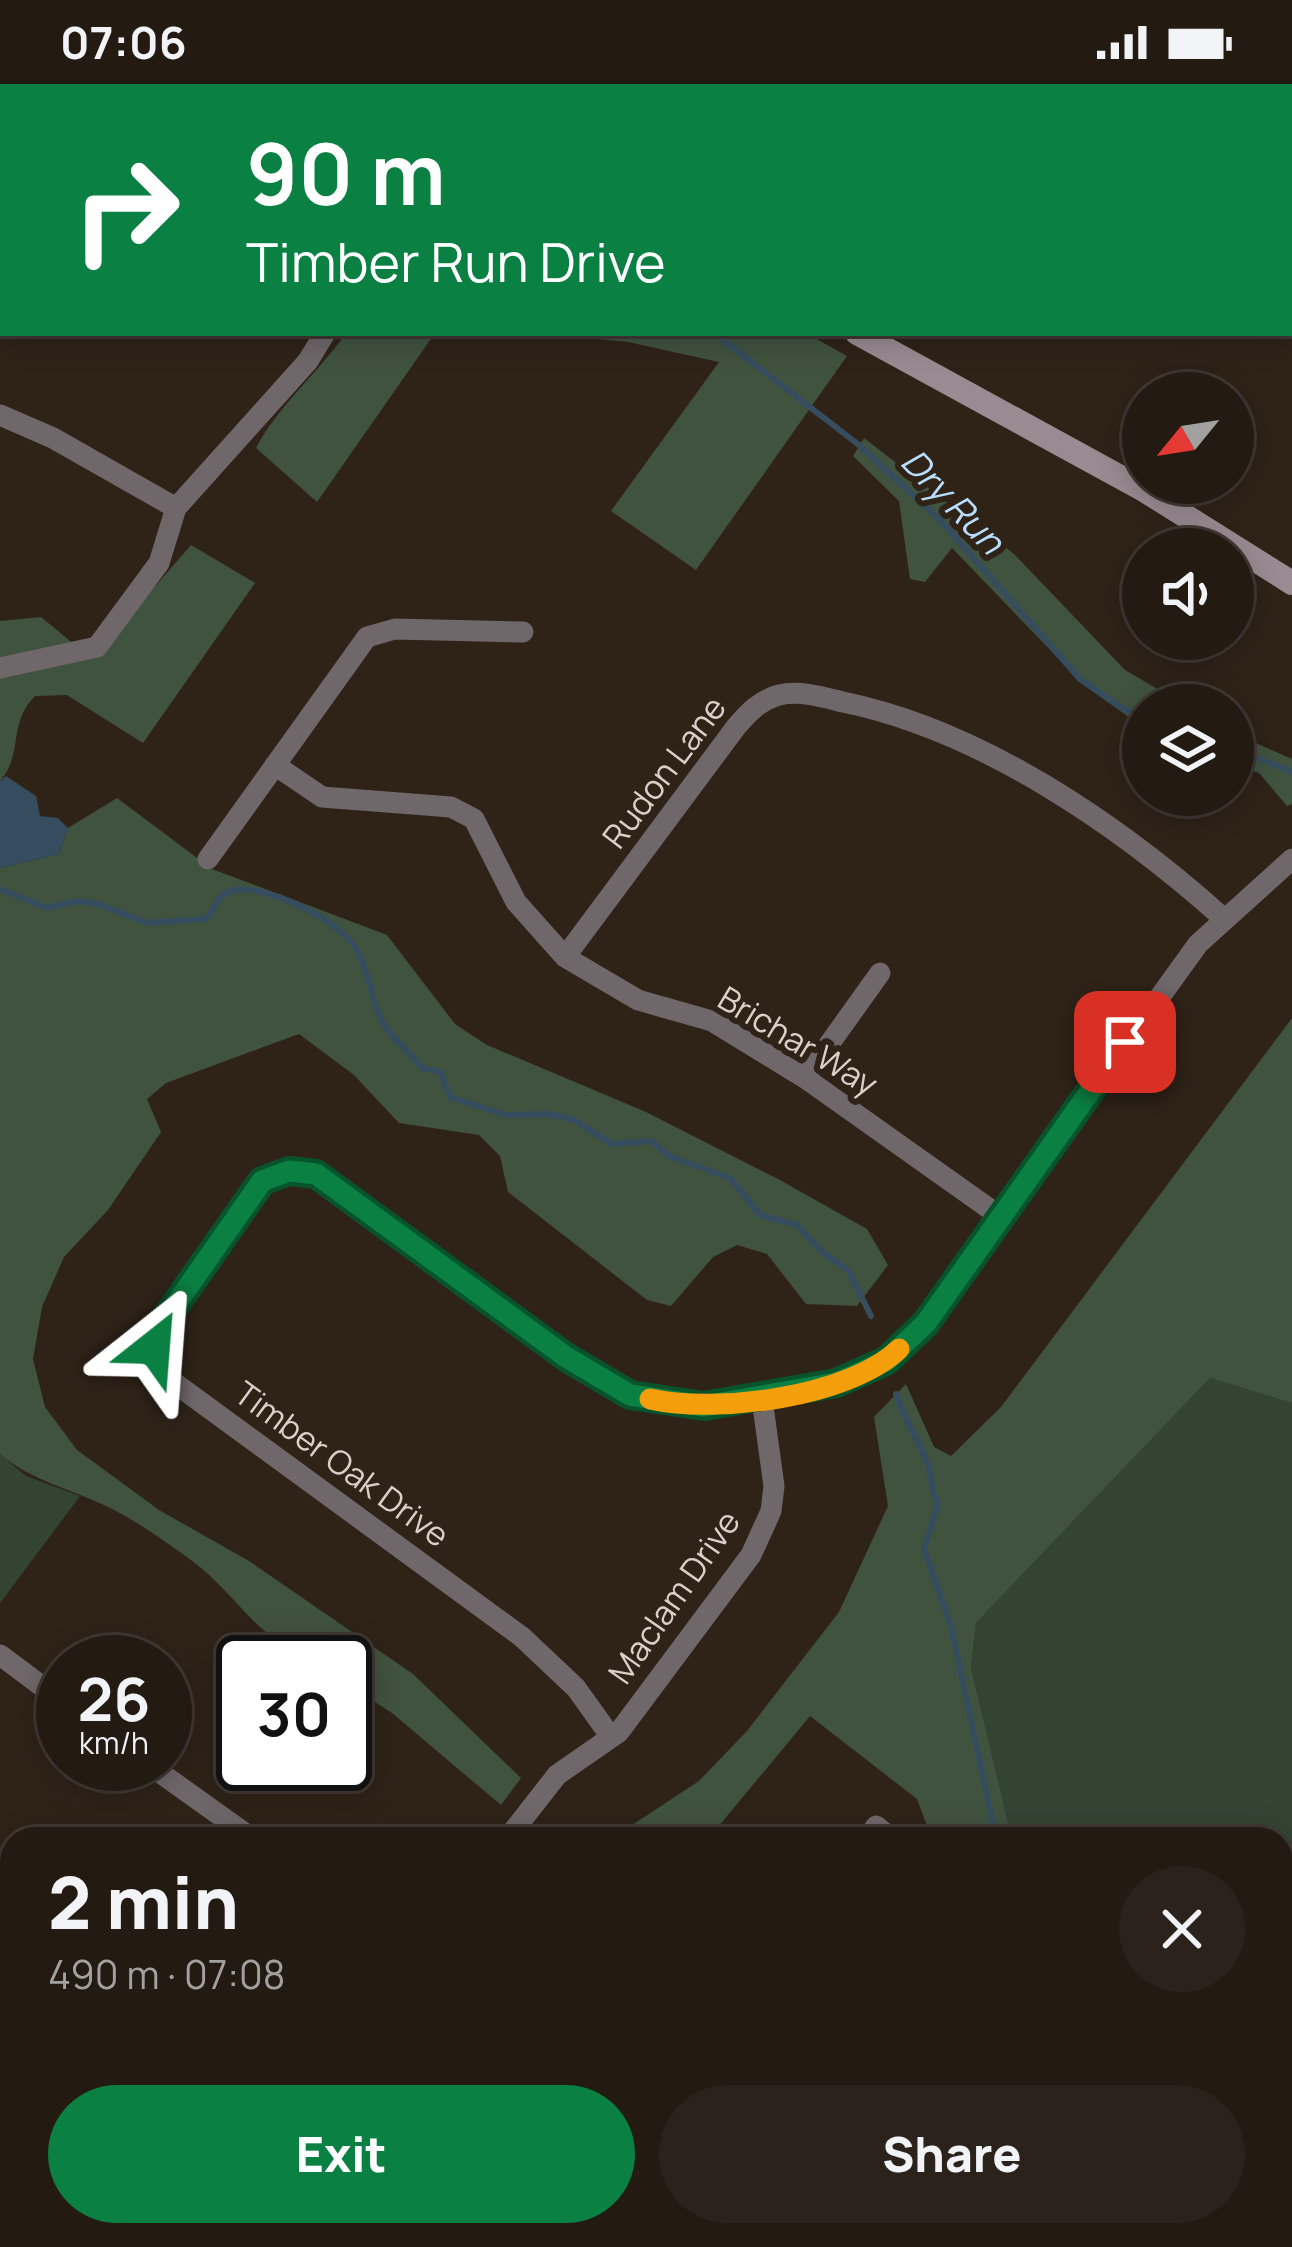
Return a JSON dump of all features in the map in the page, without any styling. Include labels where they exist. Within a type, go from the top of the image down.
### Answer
[{"type":"main road","points":[[863,336],[1122,466]]},
{"type":"main road","points":[[1180,504],[1292,583]]},
{"type":"street","points":[[0,668],[97,647],[159,563],[176,508],[308,361],[323,336]]},
{"type":"street","points":[[0,415],[52,438],[176,508]]},
{"type":"street","points":[[208,859],[367,638],[395,628],[523,632]]},
{"type":"street","name":"Rudon Lane","points":[[565,957],[736,727],[754,706],[780,695],[808,694],[938,728],[1143,850],[1222,917]]},
{"type":"street","name":"Brichar Way","points":[[274,765],[322,797],[451,807],[474,819],[516,902],[565,957],[638,1000],[712,1022],[805,1078],[1001,1217]]},
{"type":"street","points":[[762,1399],[836,1383],[886,1361],[926,1323],[1222,917],[1292,859]]},
{"type":"street","points":[[805,1078],[880,973]]},
{"type":"street","name":"Timber Oak Drive","points":[[611,1737],[576,1688],[522,1637],[176,1384],[158,1364],[155,1337],[262,1181],[289,1171],[316,1174],[566,1357],[630,1395],[704,1406],[762,1399]]},
{"type":"street","name":"Maclam Drive","points":[[516,1827],[557,1775],[611,1737],[650,1695],[762,1534],[775,1486],[762,1399]]},
{"type":"street","points":[[0,1655],[36,1682]]},
{"type":"street","points":[[185,1791],[235,1827]]},
{"type":"green space","points":[[344,336],[433,336],[317,502],[256,448]]},
{"type":"green space","points":[[567,336],[811,336],[847,356],[696,570],[611,511],[719,362],[628,342]]},
{"type":"green space","points":[[864,438],[1014,554],[1125,670],[1149,684],[1122,684],[1122,712],[1085,686],[952,548],[925,582],[910,579],[899,501],[853,456]]},
{"type":"green space","points":[[191,545],[255,583],[143,743],[67,695],[35,696],[21,717],[12,760],[0,781],[0,621],[41,617],[92,659]]},
{"type":"green space","points":[[1254,742],[1292,759],[1292,804],[1287,806],[1254,771]]},
{"type":"green space","points":[[117,798],[212,869],[387,935],[455,1024],[487,1045],[646,1112],[778,1179],[867,1229],[888,1265],[857,1306],[806,1304],[767,1254],[737,1245],[713,1257],[671,1306],[647,1300],[508,1192],[500,1156],[479,1135],[399,1123],[354,1075],[299,1034],[166,1083],[147,1099],[161,1132],[108,1210],[64,1257],[42,1307],[33,1359],[45,1407],[77,1450],[159,1510],[249,1561],[356,1635],[269,1635],[207,1573],[159,1537],[0,1454],[0,868],[59,854],[68,828]]},
{"type":"green space","points":[[1292,1018],[1292,1403],[1210,1378],[976,1623],[971,1667],[1009,1827],[928,1827],[917,1799],[810,1716],[718,1827],[629,1827],[699,1781],[747,1731],[839,1612],[888,1506],[874,1417],[906,1384],[934,1447],[951,1456],[1001,1407]]},
{"type":"green space","points":[[1210,1378],[1292,1403],[1292,1827],[1009,1827],[971,1667],[976,1623]]},
{"type":"green space","points":[[0,1454],[26,1476],[80,1496],[0,1603]]},
{"type":"green space","points":[[372,1646],[413,1674],[521,1778],[501,1805],[372,1700]]},
{"type":"water","points":[[6,776],[36,796],[40,816],[58,818],[68,828],[59,854],[0,868],[0,781]]},
{"type":"waterway","name":"Dry Run","points":[[718,336],[859,445],[941,521],[1080,679],[1122,708]]},
{"type":"waterway","name":"Dry Run","points":[[1254,757],[1292,772]]},
{"type":"waterway","points":[[0,889],[47,908],[76,901],[96,903],[147,923],[205,919],[224,895],[242,890],[298,905],[335,927],[357,950],[386,1028],[422,1068],[440,1072],[450,1097],[505,1115],[550,1114],[574,1120],[612,1144],[652,1141],[669,1156],[730,1178],[760,1215],[797,1225],[822,1252],[848,1270],[871,1316]]},
{"type":"waterway","points":[[896,1394],[927,1463],[938,1503],[924,1549],[951,1626],[993,1827]]},
{"type":"slow traffic","points":[[650,1399],[704,1406],[762,1399],[836,1383],[886,1361],[899,1349]]},
{"type":"route","points":[[154,1347],[164,1321],[262,1181],[302,1170],[316,1174],[566,1357],[630,1395],[704,1406],[836,1383],[886,1361],[926,1323],[1125,1042]]}]
